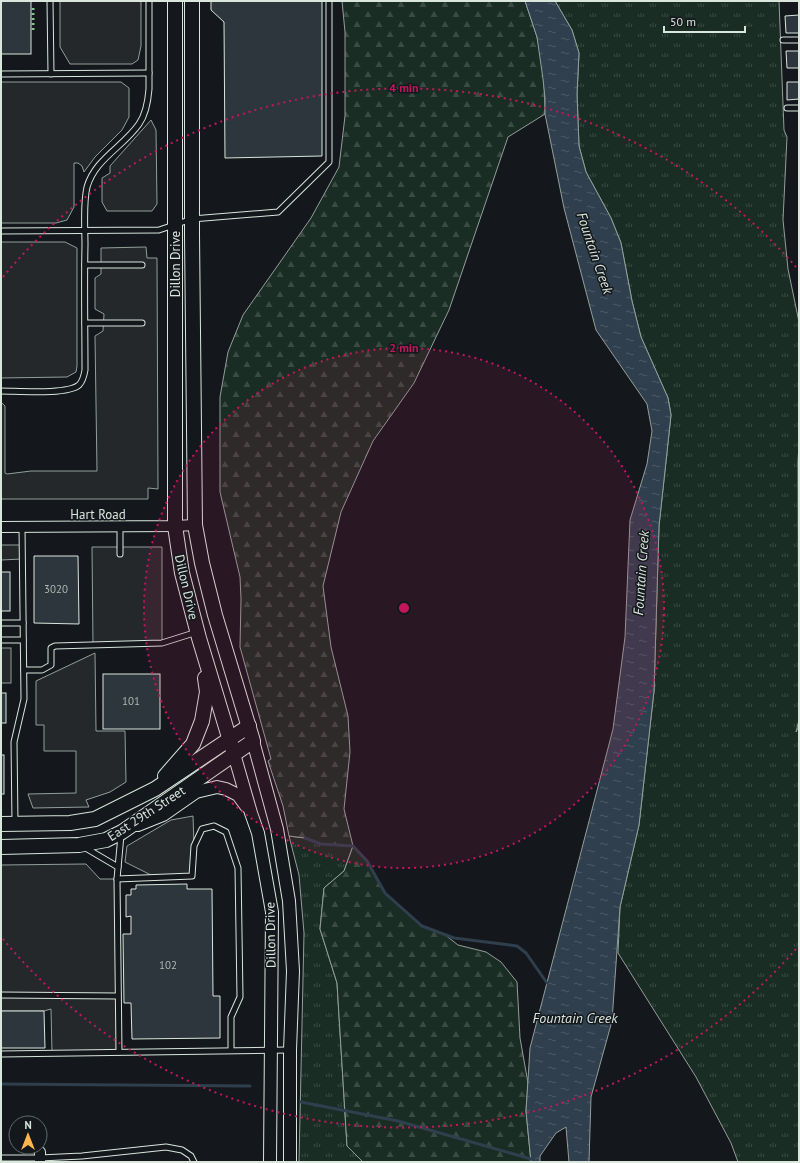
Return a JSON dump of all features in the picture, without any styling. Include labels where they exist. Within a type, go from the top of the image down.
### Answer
[{"type":"main road","name":"Dillon Drive","points":[[175,1],[175,526],[182,573],[198,635],[234,754]]},
{"type":"main road","name":"Dillon Drive","points":[[192,1],[192,219],[195,525],[202,563],[215,615],[253,741]]},
{"type":"main road","points":[[155,789],[193,744],[202,721],[207,692],[198,635]]},
{"type":"main road","name":"East 29th Street","points":[[8,824],[70,823],[96,819],[155,789],[249,726]]},
{"type":"main road","name":"East 29th Street","points":[[1,846],[79,844],[106,840],[122,832],[253,741]]},
{"type":"street","name":"Hart Road","points":[[1,528],[195,525]]},
{"type":"street","name":"Dillon Drive","points":[[253,741],[277,829],[289,901],[293,971],[290,1050],[290,1162]]},
{"type":"street","name":"Dillon Drive","points":[[234,754],[258,833],[272,912],[270,1162]]},
{"type":"street","points":[[122,832],[163,815],[196,792],[217,787],[226,789],[238,795],[251,813]]},
{"type":"lane","points":[[50,1],[51,74]]},
{"type":"lane","points":[[1,391],[67,390],[80,384],[84,378],[84,265],[87,188],[91,177],[104,158],[131,134],[145,113],[148,102],[149,74],[149,1]]},
{"type":"lane","points":[[1,231],[159,230],[192,219],[278,212],[329,162],[329,1]]},
{"type":"lane","points":[[783,40],[799,40]]},
{"type":"lane","points":[[1,74],[149,74]]},
{"type":"lane","points":[[787,108],[799,108]]},
{"type":"lane","points":[[84,265],[142,265]]},
{"type":"lane","points":[[85,323],[142,323]]},
{"type":"lane","points":[[120,527],[120,554]]},
{"type":"lane","points":[[8,824],[14,742],[24,699],[22,528]]},
{"type":"lane","points":[[1,623],[23,623]]},
{"type":"lane","points":[[24,670],[42,670],[51,665],[51,648],[55,646],[162,643],[198,635]]},
{"type":"lane","points":[[1,640],[23,640]]},
{"type":"lane","points":[[117,879],[192,876],[194,846],[202,829],[214,826],[226,832],[238,868],[240,997],[231,1017],[231,1050]]},
{"type":"lane","points":[[119,1052],[117,879],[122,832]]},
{"type":"lane","points":[[79,844],[118,867]]},
{"type":"lane","points":[[1,995],[118,996]]},
{"type":"lane","points":[[1,1054],[290,1050]]},
{"type":"lane","points":[[1,1158],[82,1156],[166,1147],[182,1150],[191,1156],[194,1162]]},
{"type":"green space","points":[[342,1],[525,1],[537,37],[541,56],[545,104],[545,114],[508,137],[449,310],[414,383],[373,441],[341,512],[323,586],[331,647],[348,716],[350,752],[344,809],[353,846],[321,844],[305,838],[289,836],[283,806],[268,761],[271,759],[240,647],[240,577],[220,492],[220,397],[228,352],[243,315],[311,218],[339,167],[345,116],[345,32]]},
{"type":"green space","points":[[555,1],[779,1],[784,130],[787,137],[783,220],[788,269],[799,322],[799,720],[796,732],[799,726],[799,1162],[738,1162],[731,1143],[696,1077],[618,953],[620,907],[639,825],[654,691],[659,526],[671,415],[668,398],[641,337],[632,301],[621,243],[611,218],[586,172],[579,146],[577,94],[579,53],[572,30]]},
{"type":"green space","points":[[289,836],[305,838],[321,844],[353,846],[344,871],[324,888],[320,929],[337,983],[347,1146],[363,1162],[299,1162],[304,933],[299,875]]},
{"type":"green space","points":[[353,846],[367,861],[385,893],[422,926],[444,934],[458,945],[486,952],[501,962],[517,982],[520,1038],[528,1083],[526,1111],[531,1162],[363,1162],[347,1146],[337,983],[320,929],[324,888],[344,871]]},
{"type":"shaded area","points":[[60,1],[141,1],[141,46],[138,60],[132,64],[70,64],[60,47]]},
{"type":"shaded area","points":[[1,82],[121,82],[129,88],[129,117],[122,130],[95,157],[84,172],[82,166],[78,163],[74,163],[74,207],[67,220],[56,223],[1,223]]},
{"type":"shaded area","points":[[151,120],[156,130],[157,204],[152,211],[107,211],[102,202],[102,178],[110,173],[110,166]]},
{"type":"shaded area","points":[[1,242],[65,242],[77,248],[77,366],[76,372],[67,377],[1,378]]},
{"type":"shaded area","points":[[146,247],[147,258],[157,258],[158,489],[148,488],[148,499],[1,499],[1,402],[5,406],[5,473],[31,471],[97,471],[95,336],[103,331],[104,314],[95,309],[95,278],[101,274],[101,248]]},
{"type":"shaded area","points":[[1,545],[22,545],[22,559],[1,560]]},
{"type":"shaded area","points":[[92,547],[162,547],[162,643],[93,645]]},
{"type":"shaded area","points":[[1,648],[11,648],[11,683],[1,683]]},
{"type":"shaded area","points":[[95,653],[96,731],[125,731],[126,782],[110,792],[86,800],[89,807],[33,808],[28,794],[76,793],[76,751],[44,751],[44,725],[36,725],[36,681]]},
{"type":"shaded area","points":[[193,816],[194,846],[192,876],[155,877],[125,862],[127,846],[171,820]]},
{"type":"shaded area","points":[[86,864],[100,879],[117,879],[119,1052],[52,1053],[51,1009],[44,1011],[1,1011],[1,865]]},
{"type":"water","name":"Fountain Creek","points":[[525,1],[555,1],[572,30],[579,53],[577,94],[579,146],[586,172],[611,218],[621,243],[632,301],[641,337],[668,398],[671,415],[659,526],[654,691],[639,825],[620,907],[612,1021],[591,1097],[589,1162],[569,1162],[566,1127],[556,1133],[540,1156],[540,1162],[531,1162],[526,1111],[530,1048],[613,729],[625,637],[630,520],[647,464],[652,431],[647,404],[596,330],[564,208],[545,114],[545,98],[537,37]]},
{"type":"building","points":[[1,1],[31,1],[31,54],[1,54]]},
{"type":"building","points":[[211,1],[322,1],[322,156],[225,158],[224,22],[211,10]]},
{"type":"building","points":[[799,15],[799,33],[786,33],[785,16]]},
{"type":"building","points":[[786,51],[799,51],[799,68],[787,68]]},
{"type":"building","points":[[787,82],[799,82],[799,99],[787,100]]},
{"type":"building","points":[[34,556],[78,556],[79,624],[34,623]]},
{"type":"building","points":[[1,572],[10,572],[10,611],[1,611]]},
{"type":"building","points":[[103,674],[160,674],[160,729],[103,729]]},
{"type":"building","points":[[1,693],[6,693],[6,723],[1,723]]},
{"type":"building","points":[[1,755],[4,755],[4,794],[1,794]]},
{"type":"building","points":[[187,884],[187,889],[212,889],[213,996],[220,996],[220,1038],[132,1039],[131,1003],[124,1003],[123,934],[131,934],[131,916],[126,917],[126,895],[131,895],[131,889],[136,889],[136,885]]},
{"type":"building","points":[[1,1011],[44,1011],[45,1048],[1,1048]]},
{"type":"waterway","points":[[305,838],[321,844],[353,846],[367,861],[385,893],[422,926],[454,938],[517,946],[526,953],[547,983]]},
{"type":"waterway","points":[[1,1084],[250,1086]]},
{"type":"waterway","points":[[301,1102],[398,1121],[531,1159]]},
{"type":"hedge","points":[[33,8],[33,30]]}]
